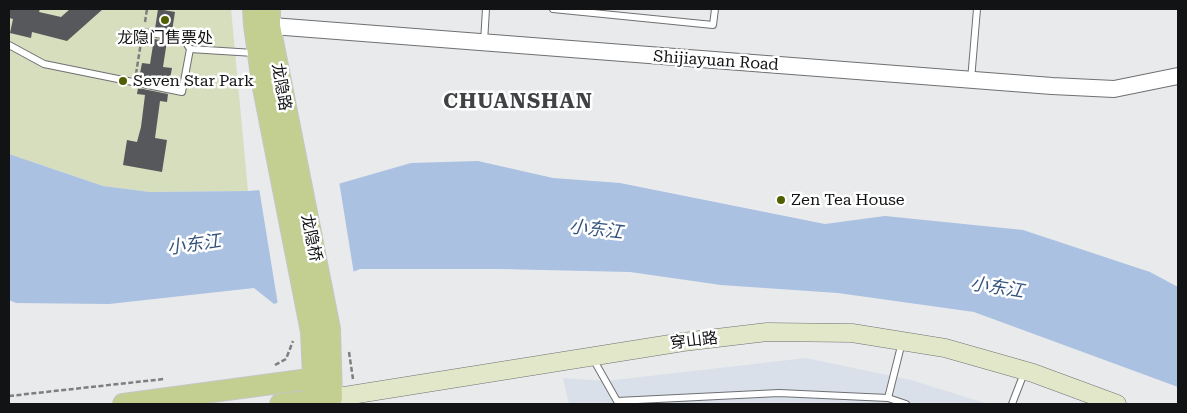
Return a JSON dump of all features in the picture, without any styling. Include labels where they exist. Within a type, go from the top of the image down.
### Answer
[{"type":"main road","name":"龙隐路","points":[[262,17],[258,53],[283,149]]},
{"type":"main road","name":"龙隐路","points":[[262,17],[283,149]]},
{"type":"main road","name":"龙隐桥","points":[[283,149],[330,329],[321,378]]},
{"type":"main road","name":"龙隐桥","points":[[283,149],[302,335]]},
{"type":"main road","name":"穿山路","points":[[323,398],[683,342],[767,332],[852,333],[945,348],[1024,371],[1117,404]]},
{"type":"main road","points":[[280,404],[323,398],[321,378],[302,335]]},
{"type":"main road","points":[[123,404],[321,378]]},
{"type":"street","name":"Shijiayuan Road","points":[[262,17],[484,43],[971,81],[1114,88],[1178,76]]},
{"type":"lane","points":[[484,43],[486,9]]},
{"type":"lane","points":[[553,9],[713,25],[715,9]]},
{"type":"lane","points":[[971,81],[977,9]]},
{"type":"lane","points":[[9,45],[44,64],[182,92],[190,48],[183,38],[143,32]]},
{"type":"lane","points":[[190,48],[258,53]]},
{"type":"lane","points":[[888,398],[902,341]]},
{"type":"lane","points":[[591,356],[617,400],[779,393],[888,398],[906,404]]},
{"type":"lane","points":[[1012,404],[1024,371]]},
{"type":"path","points":[[135,83],[147,9]]},
{"type":"path","points":[[271,368],[286,359],[302,335]]},
{"type":"path","points":[[348,344],[353,371],[354,394]]},
{"type":"path","points":[[9,396],[165,379]]},
{"type":"shaded area","points":[[806,358],[911,380],[988,404],[569,404],[563,378],[606,381]]},
{"type":"green space","name":"Seven Star Park","points":[[9,9],[231,9],[248,191],[150,192],[103,186],[9,154]]},
{"type":"water","name":"小东江","points":[[9,154],[103,186],[150,192],[248,191],[338,184],[411,163],[478,161],[553,178],[620,183],[825,224],[885,216],[1023,230],[1150,272],[1178,287],[1178,387],[974,312],[838,293],[721,285],[630,272],[501,269],[360,269],[274,304],[254,288],[109,304],[16,303],[9,300]]},
{"type":"pier","points":[[339,181],[354,274],[278,305],[259,188]]},
{"type":"building","points":[[9,9],[40,9],[39,12],[61,17],[70,9],[103,9],[67,41],[32,32],[31,38],[10,33],[13,19],[9,18]]},
{"type":"building","name":"龙隐门售票处","points":[[158,9],[175,12],[172,31],[155,29]]},
{"type":"building","points":[[154,39],[167,41],[163,67],[172,68],[169,84],[139,78],[142,63],[150,64]]},
{"type":"building","points":[[138,88],[168,94],[167,102],[160,101],[155,138],[167,140],[162,172],[123,165],[127,140],[137,142],[141,127],[145,95],[137,94]]},
{"type":"place","name":"龙隐门售票处","points":[[165,20]]},
{"type":"place","name":"Seven Star Park","points":[[123,81]]},
{"type":"place","name":"Zen Tea House","points":[[781,200]]},
{"type":"district","name":"CHUANSHAN","points":[[518,102]]}]
